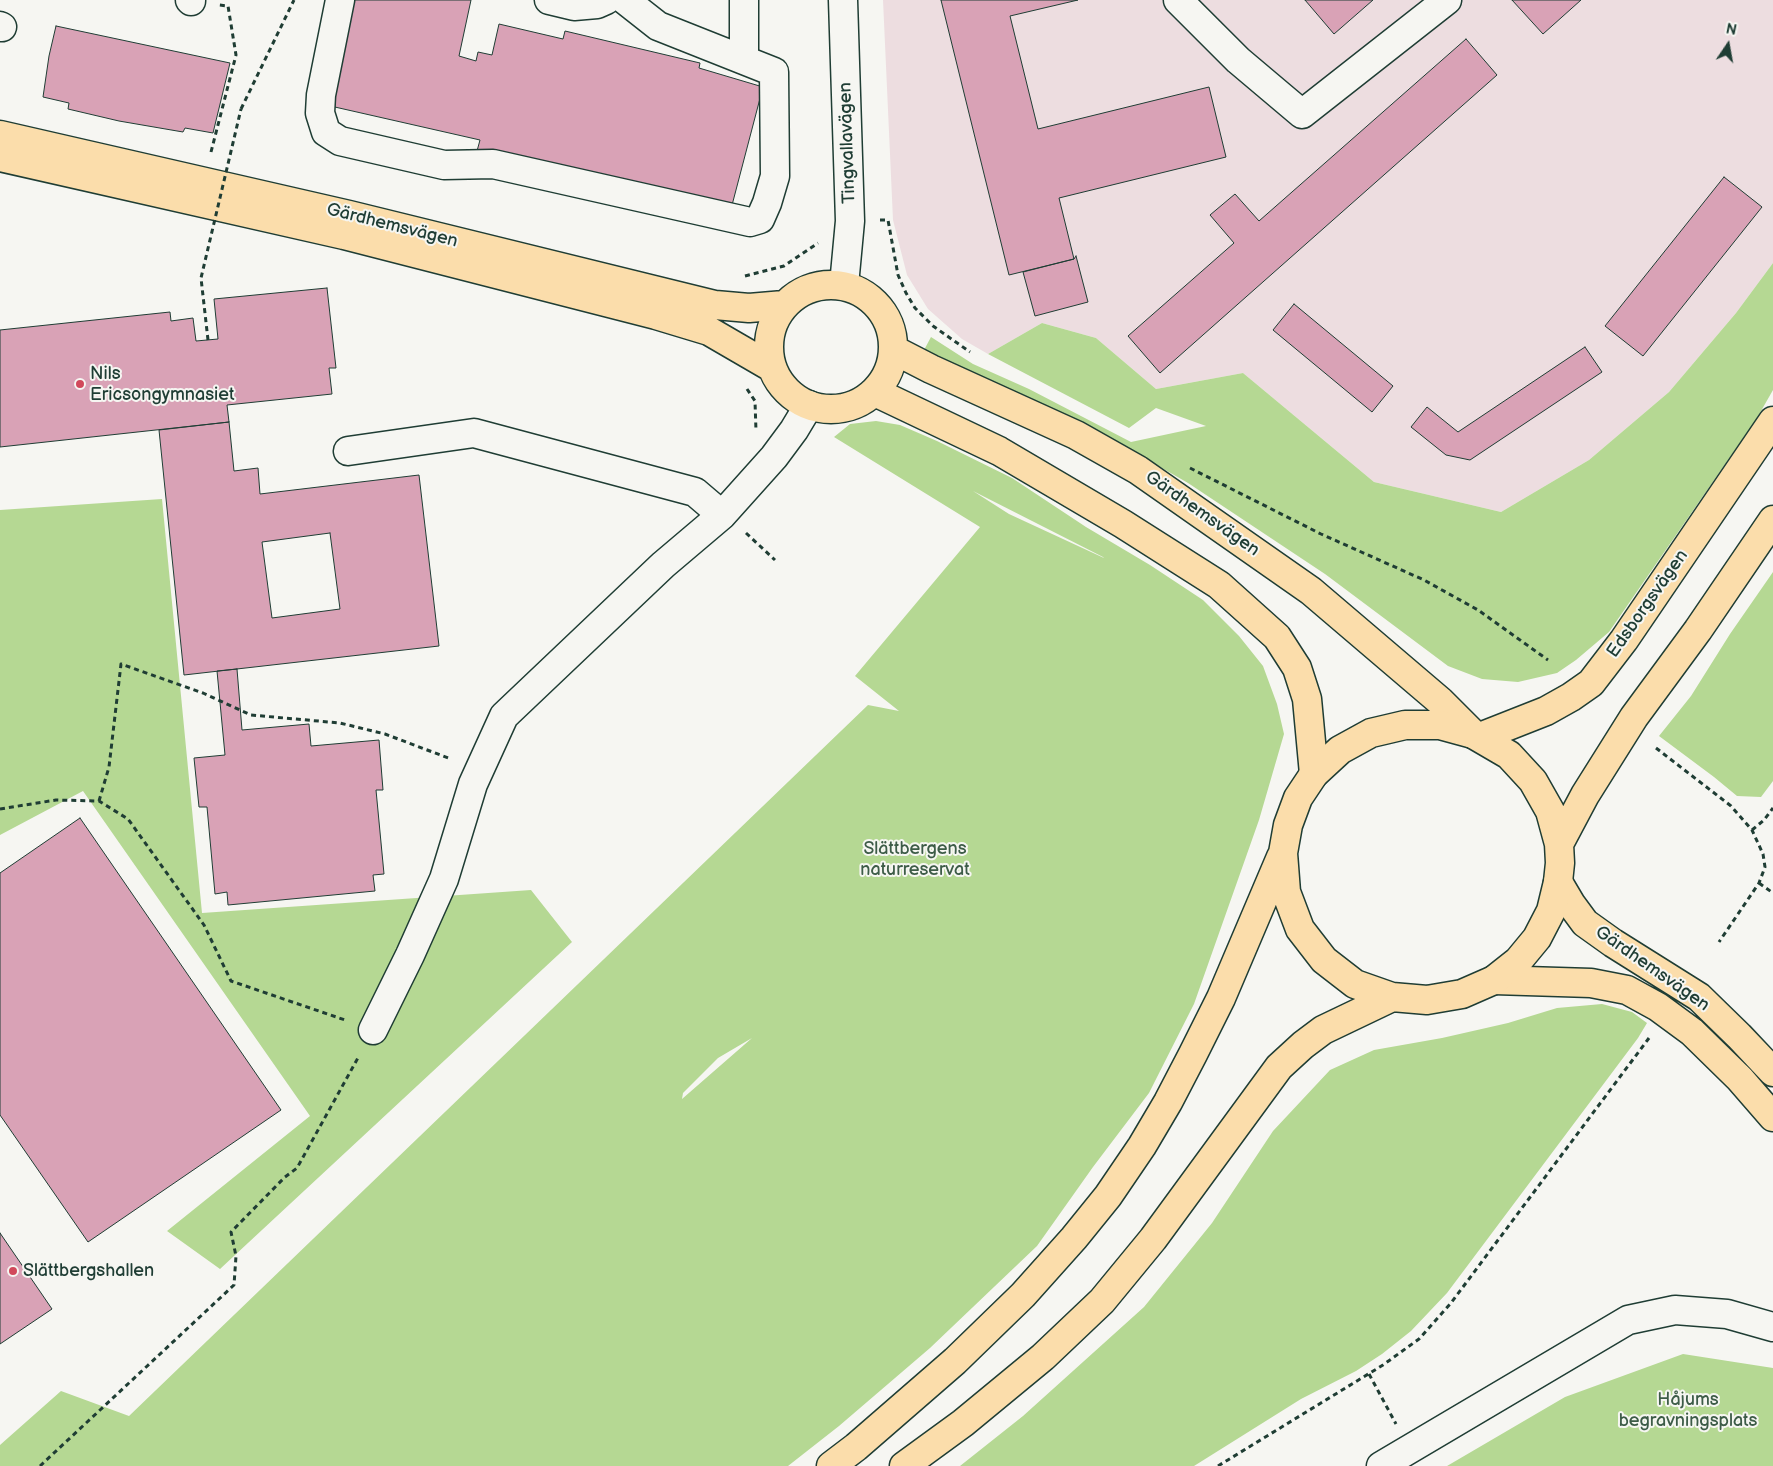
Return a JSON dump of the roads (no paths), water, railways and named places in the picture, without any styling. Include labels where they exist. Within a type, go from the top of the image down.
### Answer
[{"type":"main road","name":"Gärdhemsvägen","points":[[0,134],[348,215],[715,305],[749,308],[784,305]]},
{"type":"main road","name":"Gärdhemsvägen","points":[[0,157],[344,236],[656,315],[709,331],[771,367]]},
{"type":"main road","name":"Gärdhemsvägen","points":[[822,284],[844,285],[865,293],[881,308],[891,328],[894,350],[888,373],[875,392],[855,405],[832,410],[809,406],[792,397],[780,383],[771,367],[768,345],[772,323],[784,305],[801,291],[822,284]]},
{"type":"main road","name":"Gärdhemsvägen","points":[[894,350],[931,370],[1076,434],[1138,470],[1311,591],[1477,735]]},
{"type":"main road","points":[[875,392],[999,451],[1123,524],[1219,585],[1277,637],[1297,668],[1307,698],[1314,774]]},
{"type":"main road","name":"Edsborgsvägen","points":[[1477,735],[1546,711],[1591,683],[1624,640],[1773,421]]},
{"type":"main road","points":[[1558,844],[1585,795],[1634,717],[1698,630],[1773,520]]},
{"type":"main road","points":[[831,1466],[856,1447],[955,1361],[1023,1295],[1074,1238],[1108,1196],[1142,1146],[1164,1109],[1221,998],[1283,853],[1288,825],[1298,798],[1314,774],[1340,750],[1371,733],[1405,725],[1440,725],[1477,735],[1509,755],[1533,781],[1550,811],[1558,844],[1560,863],[1558,882],[1550,911],[1537,938],[1518,961],[1494,980],[1462,994],[1427,1000],[1392,997],[1356,984],[1324,960],[1300,929],[1286,892],[1283,853]]},
{"type":"main road","name":"Gärdhemsvägen","points":[[1558,882],[1585,923],[1698,997],[1773,1072]]},
{"type":"main road","name":"Gärdhemsvägen","points":[[1494,980],[1590,983],[1627,990],[1658,1007],[1692,1032],[1740,1079],[1773,1117]]},
{"type":"main road","points":[[904,1466],[963,1423],[1043,1357],[1102,1301],[1164,1224],[1279,1067],[1322,1030],[1392,997]]},
{"type":"street","points":[[340,0],[321,95],[320,113],[326,132],[340,141],[444,165],[493,164],[750,222],[760,219],[775,176],[774,72],[658,26],[625,0]]},
{"type":"street","points":[[549,0],[574,6],[597,4],[606,0]]},
{"type":"street","points":[[744,0],[744,59]]},
{"type":"street","name":"Tingvallavägen","points":[[843,0],[850,221],[844,285]]},
{"type":"street","points":[[1178,0],[1238,60],[1302,114],[1442,2]]},
{"type":"street","points":[[373,1030],[410,955],[444,879],[473,784],[504,716],[663,565],[722,515],[774,458],[809,406]]},
{"type":"street","points":[[348,451],[474,433],[695,492],[722,515]]},
{"type":"street","points":[[1382,1466],[1628,1320],[1676,1310],[1727,1314],[1773,1327]]},
{"type":"place","name":"Nils Ericsongymnasiet","points":[[80,384]]},
{"type":"place","name":"Slättbergshallen","points":[[13,1271]]},
{"type":"park label","name":"Slättbergens naturreservat","points":[[915,860]]},
{"type":"park label","name":"Håjums begravningsplats","points":[[1688,1410]]}]
